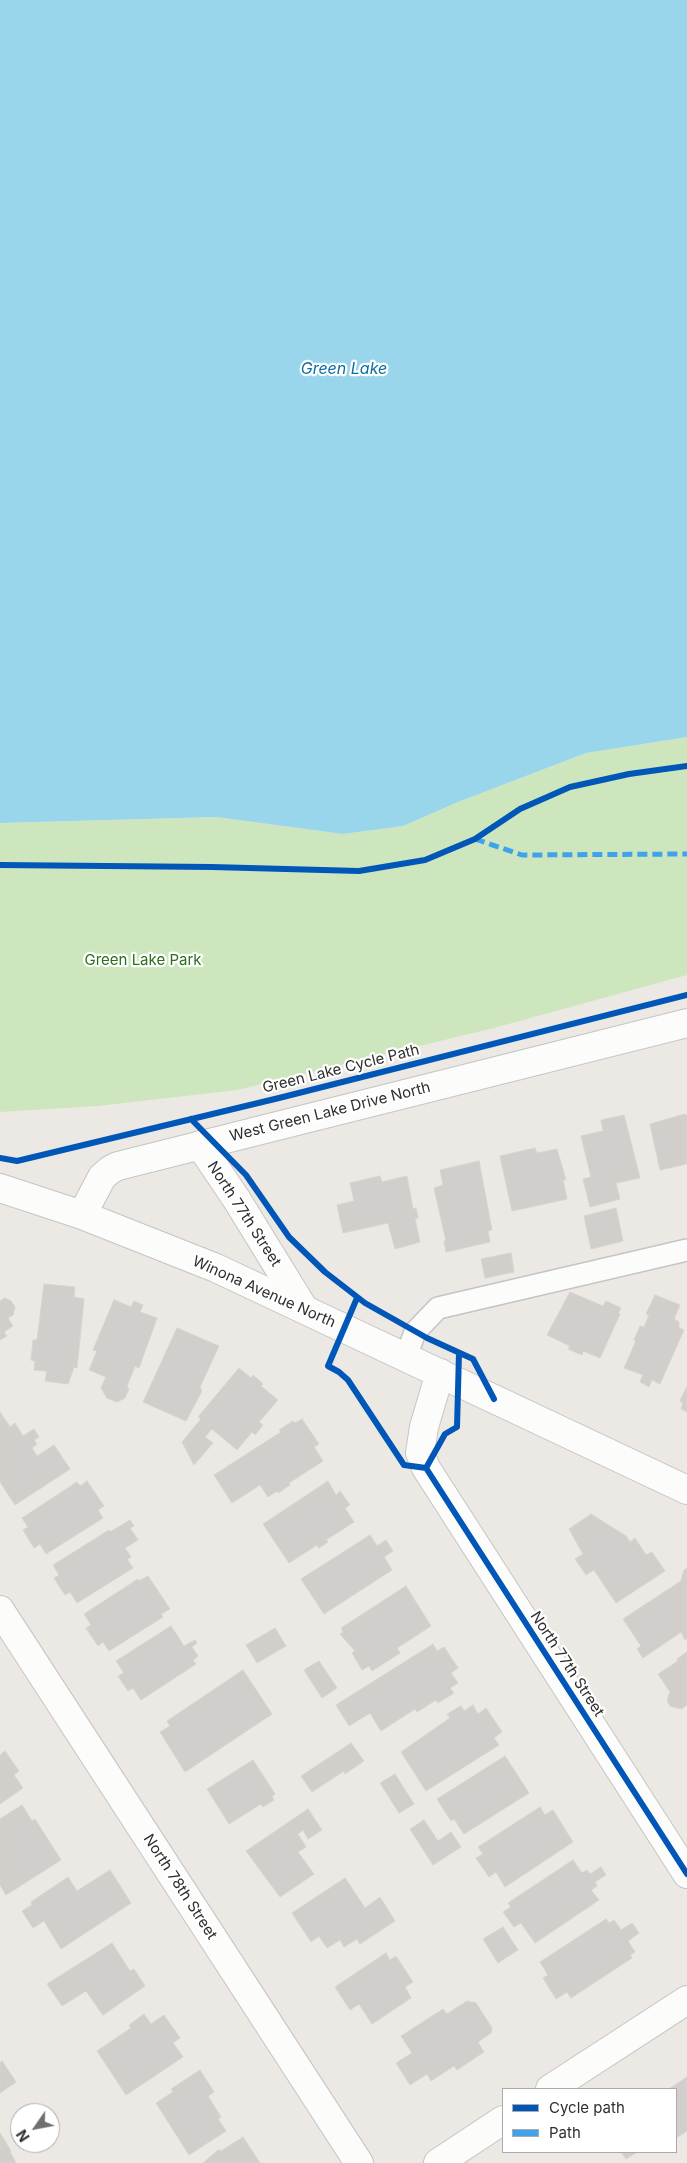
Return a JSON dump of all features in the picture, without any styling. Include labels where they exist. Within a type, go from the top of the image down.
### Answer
[{"type":"street","name":"West Green Lake Drive North","points":[[82,1215],[102,1177],[110,1170],[200,1145],[687,1023]]},
{"type":"street","name":"North 77th Street","points":[[200,1145],[237,1200],[304,1309]]},
{"type":"street","points":[[0,1188],[82,1215]]},
{"type":"street","name":"Winona Avenue North","points":[[82,1215],[216,1268],[687,1490]]},
{"type":"street","name":"North 77th Street","points":[[440,1374],[424,1427],[420,1453],[426,1468],[687,1874]]},
{"type":"street","name":"North 78th Street","points":[[0,1610],[359,2163]]},
{"type":"street","points":[[552,2088],[687,2000]]},
{"type":"street","points":[[438,2163],[502,2121]]},
{"type":"lane","points":[[406,1357],[415,1332],[438,1308],[687,1250]]},
{"type":"green space","name":"Green Lake Park","points":[[687,737],[687,975],[494,1028],[237,1090],[98,1106],[0,1112],[0,823],[216,817],[343,834],[403,826],[458,802],[586,753]]},
{"type":"water","name":"Green Lake","points":[[0,0],[687,0],[687,737],[586,753],[458,802],[403,826],[343,834],[216,817],[0,823]]},
{"type":"building","points":[[685,1114],[687,1116],[687,1164],[660,1170],[650,1124]]},
{"type":"building","points":[[624,1115],[640,1178],[616,1183],[620,1199],[590,1207],[583,1179],[591,1177],[581,1136],[603,1131],[601,1120]]},
{"type":"building","points":[[535,1148],[537,1153],[557,1149],[566,1180],[563,1180],[567,1199],[512,1211],[500,1156]]},
{"type":"building","points":[[479,1161],[492,1230],[488,1231],[490,1242],[446,1252],[444,1241],[446,1241],[434,1188],[443,1185],[440,1170]]},
{"type":"building","points":[[380,1176],[382,1182],[407,1176],[413,1209],[416,1208],[418,1218],[415,1219],[420,1242],[395,1249],[388,1223],[343,1233],[337,1205],[354,1201],[350,1183]]},
{"type":"building","points":[[616,1208],[623,1241],[591,1249],[584,1216]]},
{"type":"building","points":[[511,1253],[514,1272],[485,1278],[481,1259]]},
{"type":"building","points":[[44,1284],[75,1287],[74,1297],[84,1299],[77,1368],[74,1367],[68,1384],[45,1381],[47,1371],[34,1370],[35,1361],[31,1360],[33,1340],[37,1340]]},
{"type":"building","points":[[570,1292],[603,1306],[606,1301],[621,1308],[600,1358],[583,1351],[582,1355],[568,1349],[570,1346],[547,1335]]},
{"type":"building","points":[[655,1295],[680,1305],[674,1319],[679,1322],[679,1328],[684,1330],[660,1384],[652,1380],[649,1387],[640,1382],[643,1375],[624,1368],[636,1341],[634,1340],[640,1326],[644,1327],[649,1315],[646,1314]]},
{"type":"building","points":[[5,1298],[11,1301],[15,1307],[13,1315],[8,1318],[13,1326],[4,1332],[7,1336],[0,1340],[0,1301]]},
{"type":"building","points":[[114,1300],[131,1307],[134,1301],[143,1305],[140,1312],[157,1318],[139,1368],[135,1366],[127,1386],[129,1389],[125,1398],[117,1402],[107,1398],[101,1388],[106,1377],[89,1370],[97,1351],[93,1350]]},
{"type":"building","points":[[177,1328],[219,1346],[200,1387],[202,1391],[186,1421],[143,1402]]},
{"type":"building","points":[[239,1368],[251,1378],[253,1375],[263,1384],[261,1386],[278,1400],[259,1422],[263,1425],[255,1435],[252,1432],[237,1450],[212,1429],[205,1437],[213,1443],[194,1465],[182,1442],[201,1419],[198,1417]]},
{"type":"building","points":[[687,1386],[687,1412],[681,1409],[683,1403],[680,1401]]},
{"type":"building","points":[[0,1412],[10,1427],[15,1423],[23,1436],[34,1429],[39,1437],[34,1440],[37,1444],[32,1448],[37,1456],[54,1445],[70,1469],[15,1505],[0,1482]]},
{"type":"building","points":[[302,1419],[319,1444],[314,1447],[323,1461],[289,1483],[290,1485],[278,1493],[277,1491],[268,1497],[260,1485],[232,1503],[214,1475],[281,1432],[279,1430],[293,1421],[295,1423]]},
{"type":"building","points":[[87,1481],[104,1506],[98,1510],[103,1518],[46,1554],[40,1544],[34,1548],[23,1530],[28,1527],[22,1518],[77,1482],[80,1486]]},
{"type":"building","points":[[328,1481],[336,1495],[340,1491],[350,1505],[345,1508],[354,1522],[326,1540],[328,1542],[319,1548],[317,1545],[289,1563],[263,1524]]},
{"type":"building","points":[[591,1514],[626,1536],[630,1542],[635,1538],[646,1555],[652,1552],[665,1571],[616,1603],[594,1570],[586,1575],[575,1559],[583,1554],[569,1529]]},
{"type":"building","points":[[130,1520],[134,1526],[130,1528],[138,1540],[125,1548],[131,1557],[127,1559],[133,1568],[77,1603],[70,1592],[65,1595],[54,1578],[59,1575],[53,1565],[109,1530],[110,1532]]},
{"type":"building","points":[[370,1535],[377,1546],[386,1540],[393,1551],[384,1557],[392,1570],[324,1614],[301,1579]]},
{"type":"building","points":[[687,1568],[687,1638],[685,1640],[681,1632],[643,1658],[637,1649],[641,1646],[623,1619],[681,1581],[684,1570]]},
{"type":"building","points":[[148,1576],[170,1609],[161,1614],[163,1617],[109,1651],[103,1642],[98,1646],[86,1628],[91,1625],[84,1614],[138,1579],[139,1581]]},
{"type":"building","points":[[406,1586],[431,1626],[397,1648],[400,1653],[372,1671],[369,1666],[362,1670],[352,1653],[355,1651],[340,1634],[343,1632],[341,1628]]},
{"type":"building","points":[[171,1626],[184,1646],[195,1640],[197,1643],[192,1647],[198,1656],[193,1660],[196,1664],[141,1700],[133,1688],[128,1691],[118,1676],[124,1673],[116,1661]]},
{"type":"building","points":[[275,1628],[286,1646],[257,1663],[246,1645]]},
{"type":"building","points":[[433,1644],[437,1651],[444,1647],[458,1668],[451,1673],[458,1683],[450,1688],[454,1693],[438,1703],[436,1700],[417,1712],[415,1709],[381,1731],[370,1713],[349,1726],[336,1705]]},
{"type":"building","points":[[687,1652],[687,1705],[681,1709],[670,1706],[667,1700],[670,1692],[658,1674],[678,1661],[677,1659]]},
{"type":"building","points":[[319,1661],[337,1688],[322,1698],[304,1670]]},
{"type":"building","points":[[243,1670],[272,1714],[185,1772],[160,1732],[170,1726],[167,1721]]},
{"type":"building","points":[[473,1705],[478,1714],[486,1708],[502,1732],[494,1738],[499,1745],[426,1791],[401,1752],[450,1718],[447,1714],[461,1706],[464,1711]]},
{"type":"building","points":[[351,1743],[364,1761],[345,1774],[344,1771],[312,1792],[301,1776]]},
{"type":"building","points":[[5,1751],[19,1771],[14,1775],[23,1788],[0,1804],[0,1755]]},
{"type":"building","points":[[505,1756],[529,1793],[464,1834],[454,1819],[451,1821],[437,1799]]},
{"type":"building","points":[[253,1760],[275,1794],[272,1796],[274,1800],[263,1807],[261,1804],[229,1824],[207,1789]]},
{"type":"building","points":[[395,1774],[414,1804],[399,1813],[380,1783]]},
{"type":"building","points":[[22,1805],[32,1821],[35,1819],[61,1860],[6,1895],[0,1885],[0,1819]]},
{"type":"building","points":[[540,1807],[545,1815],[553,1810],[573,1842],[505,1887],[496,1872],[489,1877],[476,1858],[483,1854],[478,1847]]},
{"type":"building","points":[[308,1809],[322,1830],[308,1839],[303,1830],[298,1834],[306,1847],[298,1852],[314,1874],[280,1897],[246,1851]]},
{"type":"building","points":[[424,1820],[438,1841],[451,1832],[461,1847],[433,1865],[410,1829]]},
{"type":"building","points":[[573,1860],[582,1873],[587,1870],[590,1874],[601,1867],[606,1875],[595,1882],[597,1886],[591,1890],[599,1900],[535,1943],[521,1923],[514,1927],[503,1912],[511,1907],[508,1903]]},
{"type":"building","points":[[110,1870],[131,1903],[61,1949],[44,1921],[33,1928],[22,1911],[32,1905],[31,1902],[68,1877],[77,1891]]},
{"type":"building","points":[[345,1878],[365,1908],[380,1897],[395,1921],[360,1944],[357,1939],[344,1947],[340,1940],[327,1948],[319,1936],[311,1942],[292,1913]]},
{"type":"building","points":[[606,1919],[609,1923],[614,1920],[621,1930],[632,1923],[639,1933],[628,1941],[635,1952],[630,1955],[632,1958],[571,1998],[567,1992],[556,1999],[543,1978],[548,1975],[540,1962]]},
{"type":"building","points":[[503,1927],[518,1950],[498,1963],[483,1939]]},
{"type":"building","points":[[112,1943],[130,1971],[134,1969],[145,1986],[103,2015],[86,1991],[62,2006],[47,1984]]},
{"type":"building","points":[[386,1953],[390,1960],[396,1956],[413,1982],[405,1987],[411,1998],[372,2024],[359,2004],[350,2010],[335,1987]]},
{"type":"building","points":[[467,2001],[476,2003],[492,2028],[491,2033],[478,2042],[484,2052],[457,2070],[454,2066],[431,2081],[427,2074],[410,2085],[396,2063],[412,2053],[401,2036],[443,2009],[447,2014]]},
{"type":"building","points":[[144,2014],[151,2024],[164,2015],[180,2038],[173,2043],[183,2057],[126,2095],[97,2051],[131,2028],[129,2025]]},
{"type":"building","points":[[2,2061],[16,2082],[0,2093],[0,2063]]},
{"type":"building","points":[[200,2070],[214,2092],[208,2096],[221,2117],[218,2119],[226,2131],[189,2155],[156,2103],[173,2092],[171,2089]]},
{"type":"building","points":[[687,2077],[687,2131],[677,2137],[677,2088],[670,2088]]},
{"type":"building","points":[[0,2133],[16,2163],[0,2163]]},
{"type":"building","points":[[243,2137],[260,2163],[203,2163],[218,2150],[221,2151]]},
{"type":"building","points":[[622,2153],[635,2153],[626,2159]]},
{"type":"marked path","points":[[475,839],[522,855],[687,854]]},
{"type":"cycle path","points":[[0,865],[212,867],[359,871],[425,860],[475,839],[520,809],[570,787],[629,774],[687,766]]},
{"type":"cycle path","name":"Green Lake Cycle Path","points":[[0,1158],[17,1161],[279,1098],[687,995]]},
{"type":"cycle path","points":[[191,1119],[246,1175],[289,1237],[325,1272],[365,1303],[427,1338],[473,1359],[494,1399]]},
{"type":"cycle path","points":[[357,1298],[328,1366],[348,1380],[404,1465],[426,1468],[445,1434],[457,1427],[459,1353]]},
{"type":"cycle path","points":[[426,1468],[687,1874]]}]
